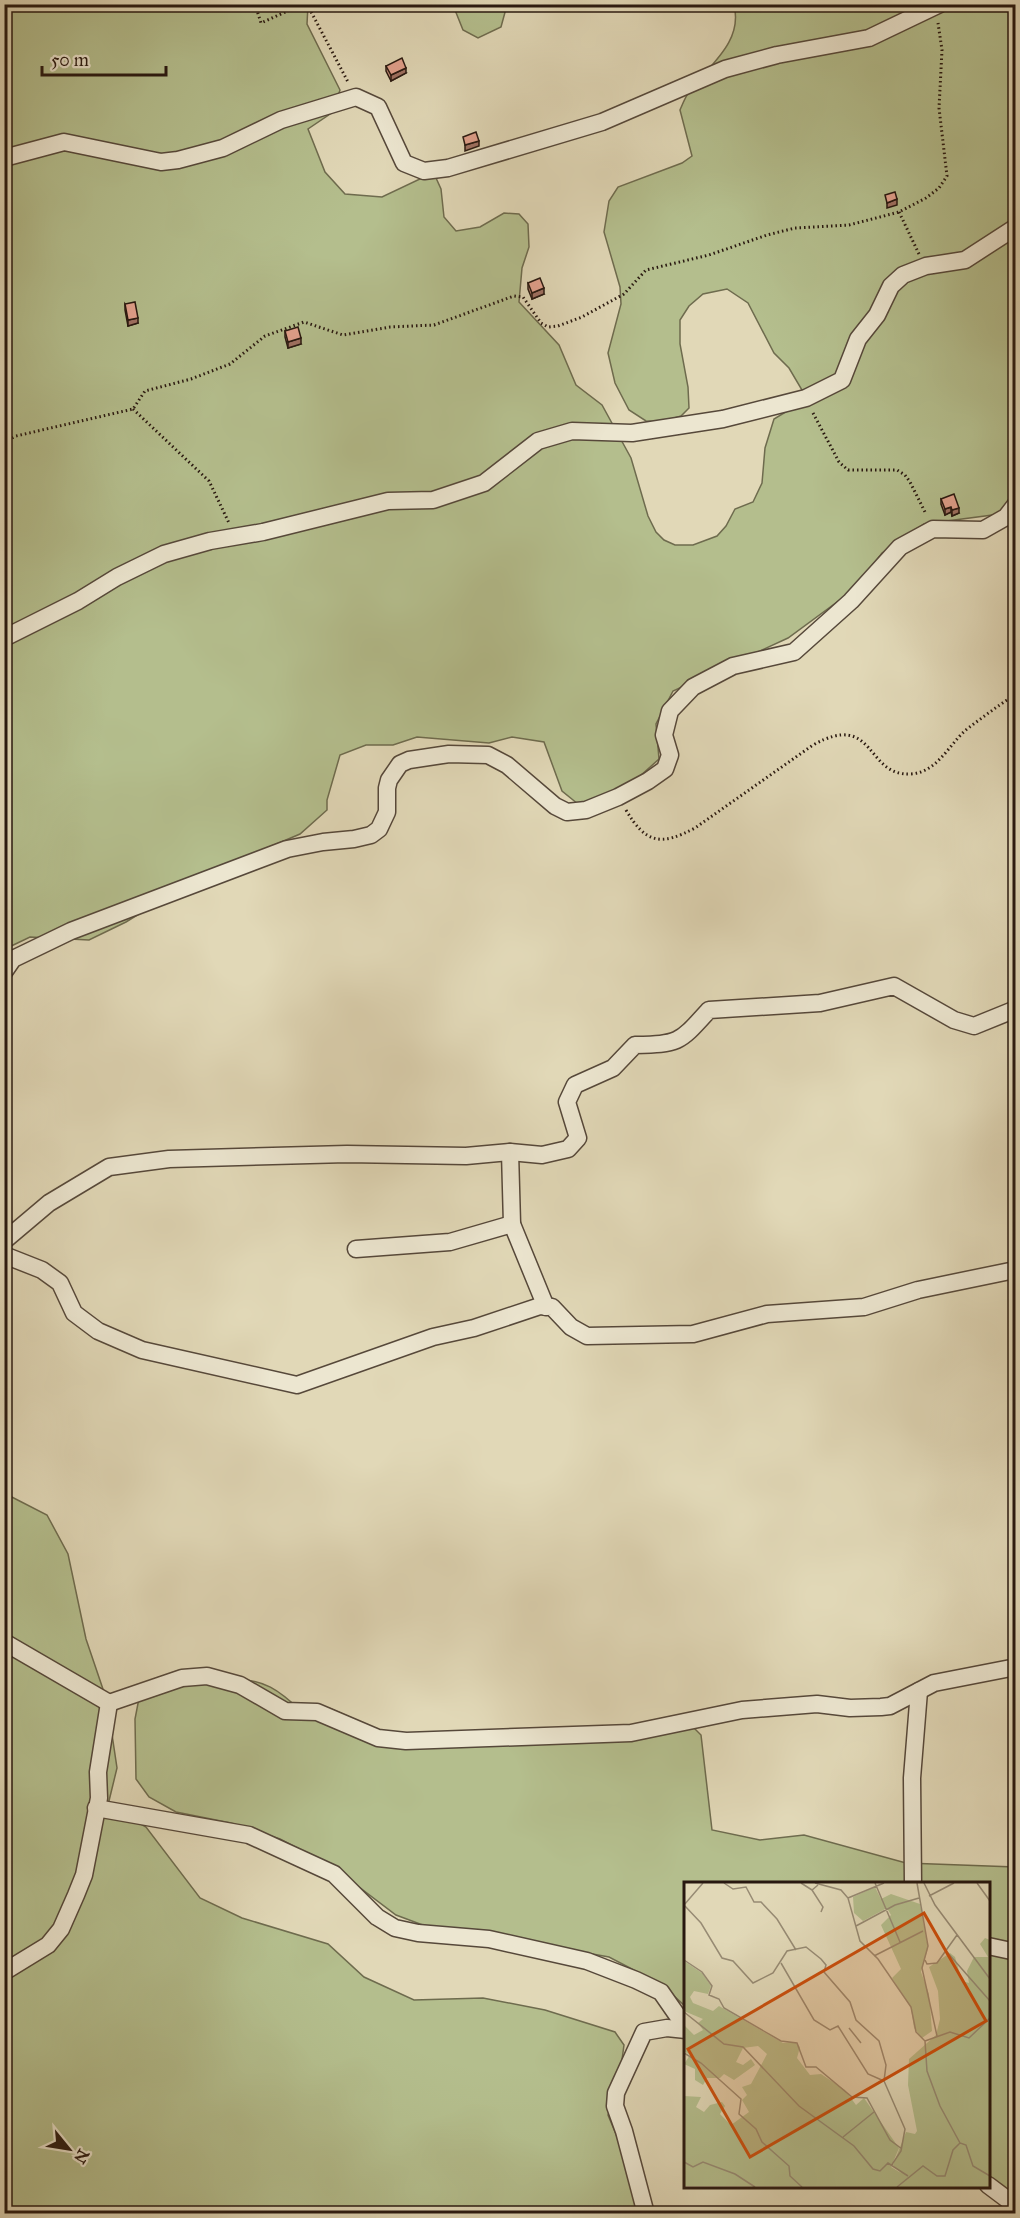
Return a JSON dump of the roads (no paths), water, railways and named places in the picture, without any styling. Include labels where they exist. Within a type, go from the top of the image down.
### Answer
[{"type":"street","points":[[4,158],[64,142],[161,162],[178,160],[223,148],[281,120],[356,97],[378,108],[404,163],[424,171],[448,168],[602,122],[725,69],[869,38],[938,6]]},
{"type":"street","points":[[4,638],[164,554],[234,535],[263,531],[388,501],[433,500],[484,483],[538,441],[572,430],[632,433],[723,419],[806,398],[842,380],[858,339],[877,315],[891,286],[903,275],[926,267],[965,260],[1016,227]]},
{"type":"street","points":[[4,972],[13,959],[70,931],[287,849],[370,835],[379,829],[387,812],[389,780],[400,764],[409,760],[449,754],[488,755],[507,765],[555,806],[567,812],[586,810],[618,797],[665,769],[670,755],[664,735],[670,711],[693,687],[733,666],[794,652],[851,601],[900,547],[933,529],[982,530],[1006,517],[1016,504]]},
{"type":"street","points":[[4,1240],[49,1203],[109,1167],[169,1159],[346,1154],[466,1156],[510,1152],[543,1155],[567,1149],[578,1138],[567,1102],[575,1085],[613,1068],[635,1045],[666,1044],[684,1037],[709,1010],[820,1003],[894,986],[954,1020],[974,1026],[1016,1009]]},
{"type":"street","points":[[510,1152],[512,1224],[546,1307]]},
{"type":"street","points":[[356,1250],[450,1242],[512,1224]]},
{"type":"street","points":[[4,1256],[42,1270],[60,1283],[74,1313],[98,1331],[142,1350],[297,1385],[433,1337],[474,1328],[540,1306],[552,1307],[571,1327],[587,1336],[693,1334],[766,1314],[864,1307],[918,1290],[1010,1271],[1016,1274]]},
{"type":"street","points":[[4,1642],[109,1702],[182,1678],[207,1676],[240,1685],[285,1711],[317,1712],[378,1738],[406,1742],[631,1732],[742,1710],[817,1704],[850,1708],[890,1706],[934,1683],[1016,1666]]},
{"type":"street","points":[[913,1882],[912,1778],[919,1691]]},
{"type":"street","points":[[4,1972],[48,1945],[61,1929],[84,1875],[99,1798],[98,1772],[109,1702]]},
{"type":"street","points":[[95,1815],[249,1835],[334,1874],[377,1917],[395,1928],[418,1934],[489,1939],[587,1961],[661,1992],[684,2026]]},
{"type":"street","points":[[990,1947],[1016,1952]]},
{"type":"street","points":[[646,2214],[615,2106],[616,2093],[644,2032],[667,2028],[684,2029]]},
{"type":"street","points":[[990,2186],[1016,2206]]}]
